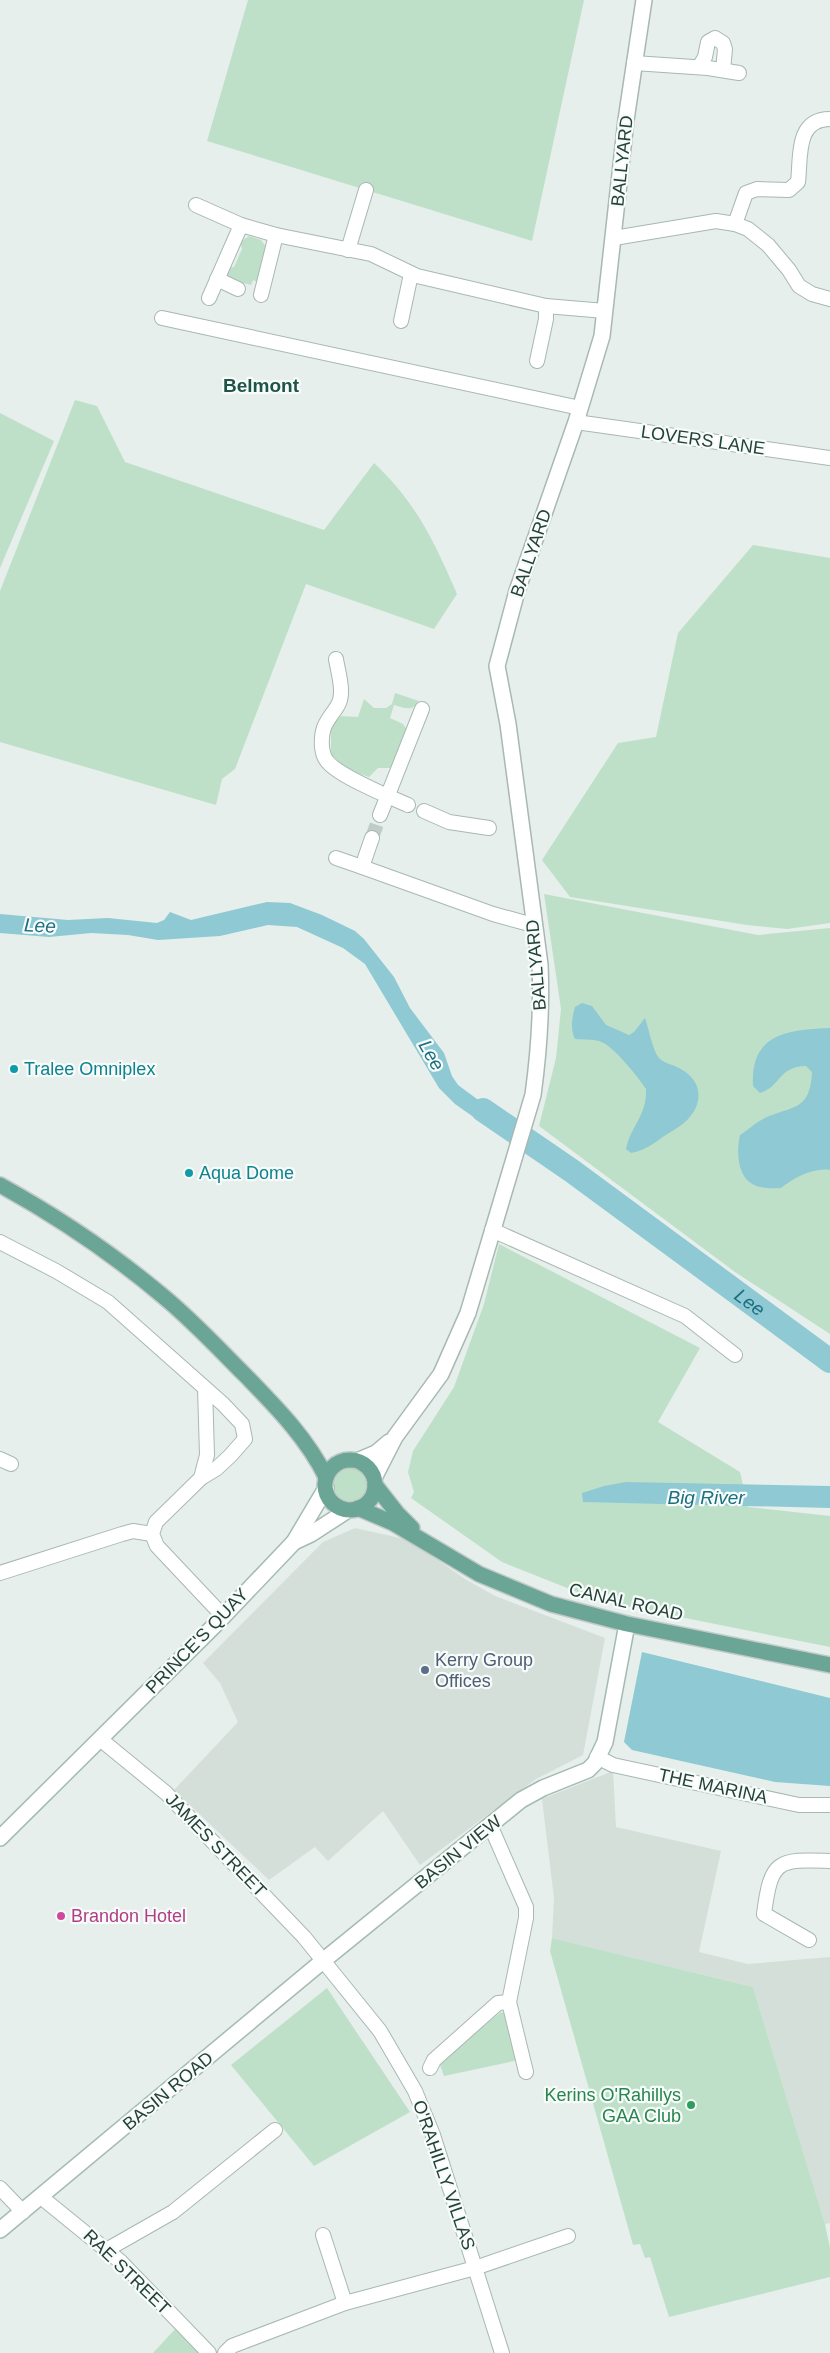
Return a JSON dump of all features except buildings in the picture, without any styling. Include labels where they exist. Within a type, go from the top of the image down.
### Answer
[{"type":"main road","points":[[0,1185],[55,1216],[164,1297],[200,1330],[289,1423],[315,1454],[332,1502],[337,1506],[353,1509],[393,1523],[426,1541]]},
{"type":"main road","points":[[289,1423],[321,1451],[368,1467],[375,1481],[397,1513],[426,1541]]},
{"type":"main road","points":[[326,1483],[331,1469],[350,1460]]},
{"type":"main road","points":[[353,1509],[367,1503],[372,1498],[375,1481]]},
{"type":"main road","name":"CANAL ROAD","points":[[426,1541],[479,1574],[551,1604],[627,1624],[830,1665]]},
{"type":"street","name":"BALLYARD","points":[[492,1230],[528,1111],[538,1058],[542,1006],[540,965],[533,925],[508,724],[497,666],[517,591],[578,415],[602,336],[626,120],[644,0]]},
{"type":"street","points":[[698,67],[705,57],[708,42],[714,38],[723,42],[725,49],[723,70]]},
{"type":"street","points":[[634,63],[698,67],[739,73]]},
{"type":"street","points":[[734,224],[746,193],[757,189],[789,190],[798,182],[802,136],[814,123],[830,119]]},
{"type":"street","points":[[348,250],[366,190]]},
{"type":"street","points":[[196,205],[241,225],[276,235],[371,254],[411,274],[546,306],[605,311]]},
{"type":"street","points":[[614,238],[716,221],[734,224],[748,229],[768,245],[789,270],[798,286],[812,294],[830,299]]},
{"type":"street","points":[[209,298],[241,225]]},
{"type":"street","points":[[261,295],[276,235]]},
{"type":"street","points":[[401,321],[411,274]]},
{"type":"street","points":[[217,279],[238,289]]},
{"type":"street","points":[[537,361],[546,306]]},
{"type":"street","name":"LOVERS LANE","points":[[162,318],[578,415],[830,458]]},
{"type":"street","points":[[336,659],[340,703],[323,731],[322,748],[326,761],[340,772],[388,797],[408,805]]},
{"type":"street","points":[[380,815],[422,709]]},
{"type":"street","points":[[424,811],[448,822],[489,828]]},
{"type":"street","points":[[362,868],[372,838]]},
{"type":"street","points":[[336,858],[493,914],[533,925]]},
{"type":"street","points":[[375,1481],[395,1437],[441,1374],[468,1313],[492,1230],[685,1316],[735,1355]]},
{"type":"street","points":[[0,1242],[56,1271],[108,1302],[205,1388],[242,1424],[245,1439],[216,1469],[201,1478],[156,1522],[152,1534],[157,1546],[223,1616]]},
{"type":"street","points":[[201,1478],[207,1455],[205,1388]]},
{"type":"street","points":[[350,1460],[376,1453],[395,1437]]},
{"type":"street","name":"PRINCE'S QUAY","points":[[0,1838],[223,1616],[294,1542],[326,1483]]},
{"type":"street","name":"PRINCE'S QUAY","points":[[294,1542],[353,1509]]},
{"type":"street","points":[[0,1573],[133,1531],[152,1534]]},
{"type":"street","points":[[598,1757],[605,1742],[627,1624]]},
{"type":"street","name":"JAMES STREET","points":[[100,1739],[166,1793],[324,1960]]},
{"type":"street","name":"THE MARINA","points":[[598,1757],[613,1765],[799,1805],[830,1805]]},
{"type":"street","name":"BASIN VIEW","points":[[324,1960],[521,1800],[543,1788],[588,1770],[598,1757]]},
{"type":"street","points":[[491,1826],[526,1907],[526,1918],[509,2002],[526,2072]]},
{"type":"street","points":[[809,1940],[764,1914],[768,1883],[772,1873],[781,1864],[798,1860],[830,1861]]},
{"type":"street","name":"BASIN ROAD","points":[[5,2226],[324,1960]]},
{"type":"street","name":"O'RAHILLY VILLAS","points":[[324,1960],[380,2032],[415,2091],[433,2135],[502,2353]]},
{"type":"street","points":[[430,2068],[434,2060],[498,2003],[509,2002]]},
{"type":"street","points":[[108,2249],[173,2212],[275,2130]]},
{"type":"street","points":[[0,2188],[23,2212]]},
{"type":"street","name":"RAE STREET","points":[[42,2197],[108,2249],[209,2353]]},
{"type":"street","points":[[323,2235],[345,2303]]},
{"type":"street","name":"O'RAHILLY VILLAS","points":[[225,2353],[232,2346],[345,2303],[475,2268],[568,2236]]},
{"type":"shaded area","points":[[355,1528],[409,1540],[465,1579],[495,1596],[605,1638],[583,1755],[536,1779],[420,1865],[383,1811],[328,1861],[315,1847],[269,1880],[174,1790],[238,1722],[220,1683],[203,1663],[323,1542]]},
{"type":"shaded area","points":[[613,1771],[616,1827],[721,1851],[699,1952],[748,1964],[830,1957],[830,2223],[825,2224],[753,1987],[552,1938],[554,1898],[542,1799]]},
{"type":"green space","points":[[248,0],[584,0],[532,241],[207,141]]},
{"type":"green space","points":[[249,236],[261,240],[267,248],[258,282],[253,280],[251,285],[243,283],[242,288],[226,276],[229,268],[234,267],[242,249],[240,242]]},
{"type":"green space","points":[[75,400],[97,406],[125,462],[324,530],[374,463],[402,493],[413,508],[432,540],[457,594],[434,629],[306,584],[235,769],[222,779],[216,805],[0,742],[0,591]]},
{"type":"green space","points":[[0,413],[54,441],[0,568]]},
{"type":"green space","points":[[753,545],[830,558],[830,923],[787,929],[747,925],[570,897],[542,860],[618,743],[656,737],[678,633]]},
{"type":"green space","points":[[395,693],[419,701],[411,708],[394,705],[390,718],[403,724],[407,730],[392,768],[378,768],[369,777],[348,770],[331,754],[331,726],[341,716],[358,717],[364,699],[374,708],[386,708],[392,704]]},
{"type":"green space","points":[[544,894],[758,935],[830,928],[830,1334],[735,1272],[539,1126],[556,1058],[561,1009]]},
{"type":"green space","points":[[499,1244],[700,1348],[658,1422],[740,1472],[748,1507],[830,1516],[830,1647],[600,1601],[502,1562],[411,1498],[414,1492],[408,1472],[413,1451],[454,1387],[484,1304]]},
{"type":"green space","points":[[348,1468],[362,1473],[368,1484],[366,1494],[359,1501],[352,1503],[344,1501],[334,1489],[334,1481],[338,1474]]},
{"type":"green space","name":"Kerins O'Rahillys GAA Club","points":[[552,1938],[753,1987],[825,2224],[830,2248],[830,2277],[669,2317],[650,2257],[645,2258],[640,2244],[633,2245],[550,1951]]},
{"type":"green space","points":[[327,1988],[410,2112],[314,2166],[231,2065]]},
{"type":"green space","points":[[501,2012],[505,2013],[519,2060],[444,2076],[439,2062]]},
{"type":"green space","points":[[177,2327],[201,2353],[153,2353]]},
{"type":"water","points":[[267,902],[290,903],[322,915],[355,931],[364,939],[394,977],[410,1008],[444,1053],[452,1076],[458,1085],[481,1102],[514,1118],[505,1139],[455,1104],[439,1088],[365,964],[343,948],[297,927],[268,925],[220,936],[158,940],[128,935],[91,933],[49,937],[0,933],[0,914],[68,920],[108,918],[157,923],[164,920],[170,912],[191,920]]},
{"type":"water","points":[[582,1003],[592,1006],[606,1025],[629,1035],[634,1032],[645,1018],[659,1058],[679,1068],[695,1082],[698,1099],[696,1108],[691,1116],[683,1124],[643,1149],[631,1153],[626,1149],[631,1133],[644,1106],[646,1089],[625,1062],[604,1043],[596,1040],[575,1039],[572,1027],[573,1015],[575,1007]]},
{"type":"water","points":[[830,1028],[830,1170],[817,1170],[804,1174],[781,1188],[766,1188],[753,1184],[747,1180],[740,1166],[738,1150],[740,1135],[757,1122],[797,1106],[803,1101],[807,1095],[812,1072],[806,1066],[797,1067],[785,1073],[767,1090],[760,1093],[753,1086],[754,1068],[758,1055],[765,1045],[786,1033]]},
{"type":"water","name":"Big River","points":[[626,1482],[830,1486],[830,1508],[583,1502],[582,1493]]},
{"type":"water","points":[[642,1652],[830,1698],[830,1786],[775,1782],[632,1750],[624,1742]]},
{"type":"waterway","name":"Lee","points":[[483,1110],[572,1171],[830,1361]]},
{"type":"tunnel","points":[[372,838],[380,815]]},
{"type":"place","name":"Tralee Omniplex","points":[[14,1069]]},
{"type":"place","name":"Aqua Dome","points":[[189,1173]]},
{"type":"place","name":"Kerry Group Offices","points":[[425,1670]]},
{"type":"place","name":"Brandon Hotel","points":[[61,1916]]},
{"type":"place","name":"Kerins O'Rahillys GAA Club","points":[[691,2105]]},
{"type":"district","name":"Belmont","points":[[261,385]]}]
